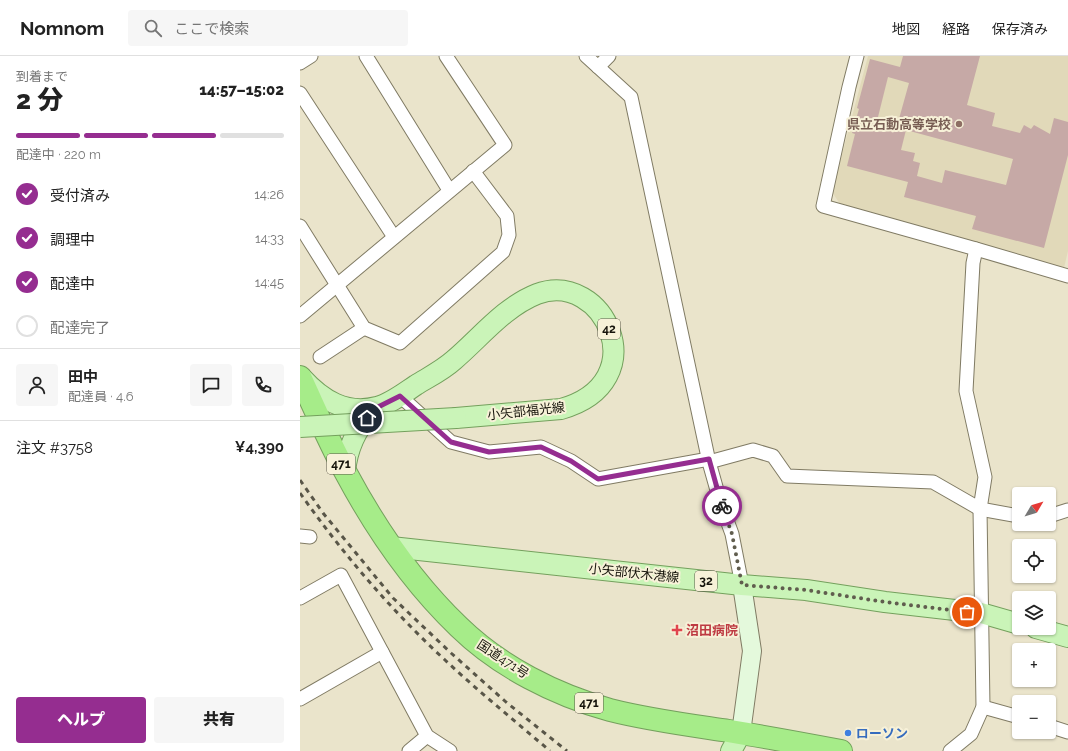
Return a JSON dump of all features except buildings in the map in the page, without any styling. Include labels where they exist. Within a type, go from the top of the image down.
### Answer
[{"type":"highway","name":"国道471号","points":[[300,376],[345,472],[391,547],[427,592],[459,628],[483,647],[512,667],[543,684],[576,699],[610,710],[651,719],[736,742],[841,751]]},
{"type":"main road","name":"小矢部福光線","points":[[300,376],[312,389],[336,405],[365,409],[378,407],[400,396],[453,362],[509,311],[523,301],[537,294],[550,291],[564,292],[578,296],[590,303],[600,313],[608,326],[613,340],[614,355],[604,382],[595,392],[573,406],[561,409],[456,418],[300,427]]},
{"type":"main road","name":"小矢部福光線","points":[[345,472],[346,457],[358,431],[367,418],[378,407]]},
{"type":"main road","name":"小矢部伏木港線","points":[[391,547],[742,585],[806,590],[885,602],[981,613],[1012,622]]},
{"type":"main road","points":[[1056,634],[1068,637]]},
{"type":"street","points":[[300,63],[311,56]]},
{"type":"street","points":[[366,56],[450,190]]},
{"type":"street","points":[[300,316],[504,145],[446,56]]},
{"type":"street","points":[[586,56],[631,97],[709,460],[720,501],[732,534],[752,650],[736,742]]},
{"type":"street","points":[[598,67],[609,56]]},
{"type":"street","points":[[857,56],[823,206],[1068,276]]},
{"type":"street","points":[[300,93],[394,237]]},
{"type":"street","points":[[300,226],[364,328],[400,343],[503,252],[509,236],[507,216],[473,171]]},
{"type":"street","points":[[950,751],[971,734],[983,707],[980,510],[985,477],[966,391],[972,270],[976,249]]},
{"type":"street","points":[[320,358],[364,328]]},
{"type":"street","points":[[400,396],[451,442],[489,452],[541,447],[571,461],[598,479],[709,460],[753,450],[773,456],[787,476],[933,482],[980,510],[1012,515]]},
{"type":"street","points":[[1056,514],[1068,510]]},
{"type":"street","points":[[300,598],[340,575],[427,736],[450,751]]},
{"type":"street","points":[[300,699],[382,652]]},
{"type":"street","points":[[983,707],[1012,715]]},
{"type":"street","points":[[1056,728],[1068,732]]},
{"type":"street","points":[[409,751],[427,736]]},
{"type":"shaded area","name":"県立石動高等学校","points":[[868,56],[1068,56],[1068,251],[1064,268],[840,204],[832,192]]},
{"type":"railway","points":[[300,480],[323,513],[393,598],[506,702],[567,751]]},
{"type":"railway","points":[[300,493],[350,559],[405,621],[483,695],[550,751]]},
{"type":"way so far","points":[[722,506],[732,534],[742,585],[806,590],[967,612]]},
{"type":"place","name":"県立石動高等学校","points":[[959,124]]},
{"type":"place","name":"沼田病院","points":[[677,630]]},
{"type":"place","name":"ローソン","points":[[848,733]]},
{"type":"route","points":[[367,418],[378,407],[400,396],[451,442],[489,452],[541,447],[571,461],[598,479],[709,459],[722,506]]}]
